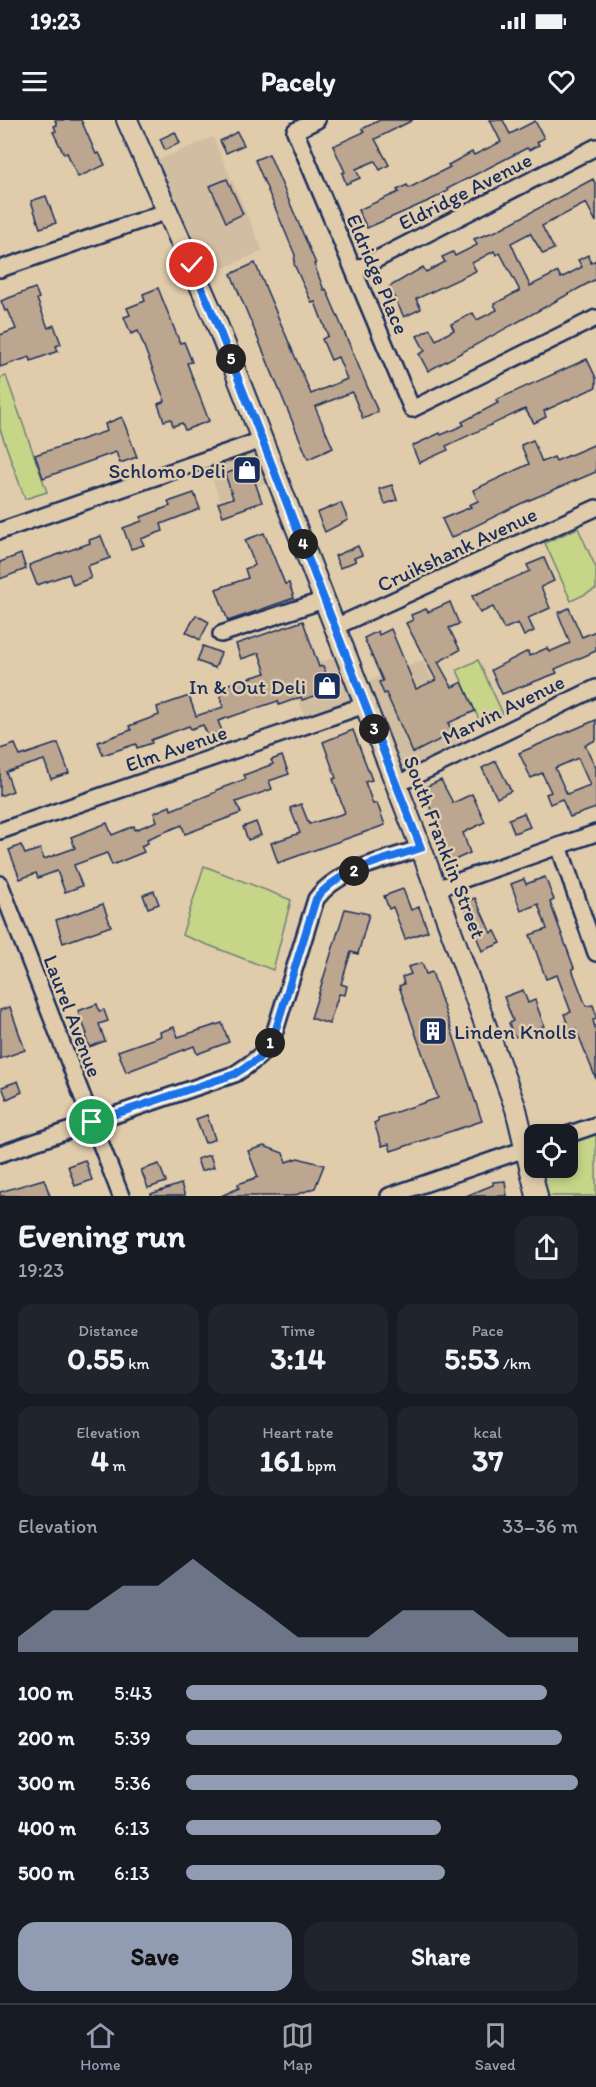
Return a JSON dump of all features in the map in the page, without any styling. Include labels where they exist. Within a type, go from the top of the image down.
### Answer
[{"type":"main road","name":"South Franklin Street","points":[[127,120],[215,319],[421,848],[524,1131]]},
{"type":"main road","name":"South Franklin Street","points":[[534,1178],[537,1196]]},
{"type":"street","name":"Eldridge Place","points":[[317,120],[295,131],[412,409],[596,318]]},
{"type":"street","name":"Eldridge Avenue","points":[[354,271],[596,147]]},
{"type":"street","points":[[0,269],[168,211]]},
{"type":"street","points":[[0,531],[262,440]]},
{"type":"street","name":"Cruikshank Avenue","points":[[335,627],[596,508]]},
{"type":"street","points":[[222,634],[324,600]]},
{"type":"street","name":"Marvin Avenue","points":[[396,784],[596,688]]},
{"type":"street","name":"Elm Avenue","points":[[0,831],[365,705]]},
{"type":"street","points":[[436,889],[596,833]]},
{"type":"street","points":[[559,846],[596,953]]},
{"type":"street","points":[[0,1154],[235,1074],[258,1059],[267,1049],[275,1032],[316,899],[321,892],[352,872],[421,848]]},
{"type":"street","name":"Laurel Avenue","points":[[0,884],[121,1196]]},
{"type":"street","points":[[578,1131],[596,1125]]},
{"type":"street","points":[[389,1196],[524,1149]]},
{"type":"shaded area","points":[[213,137],[263,251],[200,278],[147,165]]},
{"type":"shaded area","points":[[262,437],[278,479],[220,500],[205,457]]},
{"type":"shaded area","points":[[346,654],[358,685],[423,660],[467,750],[398,781],[367,706],[308,726],[288,672]]},
{"type":"green space","points":[[6,376],[47,492],[25,499],[0,429],[0,378]]},
{"type":"green space","points":[[578,528],[596,568],[596,589],[571,601],[545,543]]},
{"type":"green space","points":[[478,660],[503,714],[481,724],[457,670]]},
{"type":"green space","points":[[204,866],[291,900],[273,970],[182,935]]},
{"type":"green space","points":[[596,1125],[596,1196],[537,1196],[535,1178],[578,1178],[578,1131]]},
{"type":"building","points":[[55,120],[81,120],[96,154],[99,153],[105,165],[78,177],[67,153],[64,154],[53,132],[56,131],[54,126],[57,125]]},
{"type":"building","points":[[380,120],[413,120],[375,139],[389,165],[380,170],[375,161],[356,169],[360,178],[346,184],[342,173],[345,172],[333,146],[364,132],[362,129]]},
{"type":"building","points":[[490,120],[503,120],[510,134],[535,121],[544,138],[537,142],[539,145],[529,150],[527,148],[447,189],[448,191],[433,199],[367,228],[358,210],[399,192],[397,190],[407,185],[409,188],[450,167],[448,165],[472,152],[474,155],[501,142]]},
{"type":"building","points":[[175,132],[180,143],[165,150],[160,139]]},
{"type":"building","points":[[237,132],[244,145],[226,153],[220,141]]},
{"type":"building","points":[[269,154],[316,264],[314,264],[324,290],[326,289],[378,412],[363,419],[352,392],[315,407],[333,448],[308,459],[231,274],[255,263],[311,394],[347,379],[338,357],[331,360],[322,339],[328,336],[315,302],[312,303],[294,264],[295,255],[255,160]]},
{"type":"building","points":[[227,179],[243,214],[226,222],[210,186]]},
{"type":"building","points":[[593,179],[596,185],[596,222],[586,203],[542,226],[554,249],[543,254],[530,233],[511,243],[530,286],[558,272],[561,278],[582,267],[578,260],[588,255],[591,263],[596,260],[596,279],[428,371],[419,354],[425,351],[417,336],[430,329],[436,340],[454,330],[451,324],[473,313],[477,320],[497,310],[494,304],[519,289],[500,253],[496,255],[494,251],[472,263],[476,271],[416,299],[421,309],[404,317],[389,287],[423,267],[426,272],[445,262],[442,257],[453,252],[455,256],[477,245],[474,239],[496,231]]},
{"type":"building","points":[[46,196],[56,223],[40,228],[31,201]]},
{"type":"building","points":[[35,288],[48,328],[54,325],[61,344],[56,346],[58,351],[31,361],[30,357],[0,367],[0,335],[16,329],[8,310],[5,311],[1,301]]},
{"type":"building","points":[[158,288],[180,343],[184,342],[192,362],[187,363],[209,421],[185,430],[182,423],[173,426],[171,419],[164,421],[158,404],[165,401],[138,331],[131,334],[124,317],[130,315],[127,308],[145,301],[143,294]]},
{"type":"building","points":[[587,359],[596,378],[596,387],[544,411],[546,417],[534,423],[525,409],[446,446],[448,450],[419,463],[412,446],[464,425],[462,422],[498,403],[496,400]]},
{"type":"building","points":[[122,417],[137,457],[120,463],[116,452],[43,478],[35,455],[107,431],[105,424]]},
{"type":"building","points":[[533,440],[542,462],[554,457],[556,461],[596,444],[596,472],[520,504],[451,538],[442,519],[471,507],[469,505],[478,501],[473,490],[529,464],[521,445]]},
{"type":"building","points":[[249,465],[262,502],[223,516],[218,503],[233,498],[225,474]]},
{"type":"building","points":[[392,485],[397,500],[385,504],[379,489]]},
{"type":"building","points":[[194,493],[200,509],[161,524],[163,531],[141,539],[144,545],[131,549],[123,528],[142,521],[141,517],[170,506],[168,502]]},
{"type":"building","points":[[341,503],[348,520],[325,532],[317,513]]},
{"type":"building","points":[[264,533],[285,584],[289,583],[294,598],[228,621],[216,589],[248,578],[245,569],[255,565],[245,540]]},
{"type":"building","points":[[101,536],[110,558],[87,566],[91,578],[73,585],[69,574],[37,585],[29,565],[90,543],[89,540]]},
{"type":"building","points":[[358,546],[362,555],[354,558],[356,561],[340,568],[335,556]]},
{"type":"building","points":[[21,554],[26,569],[0,579],[0,562]]},
{"type":"building","points":[[544,558],[554,581],[541,587],[550,608],[528,618],[534,631],[524,636],[518,623],[504,629],[493,607],[480,613],[472,596],[530,571],[527,565]]},
{"type":"building","points":[[450,602],[459,624],[449,628],[460,650],[438,662],[452,687],[462,682],[475,711],[448,723],[453,733],[413,753],[386,693],[384,694],[379,682],[383,681],[364,638],[378,631],[379,635],[391,629],[416,689],[436,680],[406,623],[413,620],[411,615],[426,609],[428,612]]},
{"type":"building","points":[[569,608],[582,637],[596,631],[596,651],[555,669],[557,673],[502,694],[491,670],[528,651],[529,656],[547,648],[549,652],[570,643],[558,613]]},
{"type":"building","points":[[196,615],[209,622],[200,640],[186,632]]},
{"type":"building","points":[[303,621],[319,667],[323,666],[333,690],[302,700],[301,697],[279,705],[278,701],[218,721],[222,731],[208,736],[203,725],[191,729],[189,726],[151,740],[152,743],[137,748],[136,744],[103,755],[98,742],[131,730],[129,726],[159,715],[157,707],[189,696],[196,716],[223,707],[218,687],[266,673],[259,653],[241,659],[236,644]]},
{"type":"building","points":[[203,646],[221,653],[215,668],[197,661]]},
{"type":"building","points":[[596,720],[596,740],[585,745],[596,768],[596,808],[570,817],[562,799],[550,804],[546,794],[551,792],[542,773],[531,778],[519,753]],"holes":[[[578,758],[590,785],[567,794],[555,768]]]},
{"type":"building","points":[[353,730],[372,780],[365,782],[373,804],[377,803],[385,825],[278,863],[271,843],[300,833],[290,808],[301,804],[309,824],[345,813],[323,742]]},
{"type":"building","points":[[58,743],[69,773],[51,779],[44,760],[6,772],[13,791],[0,796],[0,749],[15,744],[20,756]]},
{"type":"building","points":[[282,756],[289,774],[269,781],[272,789],[236,802],[241,813],[185,834],[182,825],[147,839],[148,843],[141,846],[144,852],[112,865],[107,853],[74,865],[82,886],[65,892],[57,871],[38,878],[36,873],[20,879],[9,850],[21,845],[25,854],[40,849],[44,859],[75,848],[71,837],[107,823],[112,835],[134,826],[135,830],[157,821],[154,813],[170,806],[171,810],[246,779],[244,775],[273,764],[271,760]]},
{"type":"building","points":[[496,761],[511,791],[497,798],[482,768]]},
{"type":"building","points":[[441,780],[453,803],[472,794],[485,822],[463,833],[470,853],[450,862],[433,813],[421,789]]},
{"type":"building","points":[[524,813],[530,827],[514,833],[509,819]]},
{"type":"building","points":[[256,822],[261,835],[248,840],[243,827]]},
{"type":"building","points":[[545,877],[554,900],[550,902],[574,968],[572,969],[586,1006],[593,1005],[596,1014],[596,1019],[593,1020],[596,1032],[596,1079],[576,1029],[570,1031],[564,1014],[571,1012],[557,975],[546,979],[530,935],[547,929],[538,904],[521,911],[511,884],[524,879],[526,884]]},
{"type":"building","points":[[403,889],[411,910],[419,907],[428,931],[405,939],[393,907],[389,909],[384,896]]},
{"type":"building","points":[[154,891],[159,904],[148,908],[143,895]]},
{"type":"building","points":[[475,898],[491,933],[495,931],[501,943],[482,951],[465,907],[467,907],[465,902]]},
{"type":"building","points":[[103,904],[111,926],[63,943],[56,920]]},
{"type":"building","points":[[345,909],[369,914],[358,954],[351,952],[341,984],[347,986],[345,995],[339,994],[329,1024],[311,1018]]},
{"type":"building","name":"Linden Knolls","points":[[422,963],[426,974],[432,972],[482,1121],[391,1151],[389,1144],[382,1146],[374,1123],[378,1121],[378,1118],[438,1098],[399,986],[404,984],[402,977],[411,974],[408,967]]},
{"type":"building","points":[[523,990],[528,1003],[535,1000],[544,1026],[514,1037],[509,1023],[513,1021],[504,997]]},
{"type":"building","points":[[97,1004],[99,1011],[104,1010],[108,1021],[99,1024],[105,1041],[89,1047],[85,1035],[87,1034],[78,1011]]},
{"type":"building","points":[[10,1007],[25,1050],[0,1059],[0,1010]]},
{"type":"building","points":[[222,1023],[229,1042],[197,1054],[194,1046],[126,1072],[118,1051],[161,1036],[160,1032],[174,1027],[178,1037]]},
{"type":"building","points":[[18,1081],[22,1092],[7,1099],[2,1087]]},
{"type":"building","points":[[207,1115],[215,1139],[205,1143],[196,1119]]},
{"type":"building","points":[[264,1146],[283,1153],[286,1162],[298,1158],[324,1165],[315,1188],[293,1196],[221,1196],[239,1188],[238,1184],[258,1177],[248,1151]]},
{"type":"building","points":[[210,1155],[214,1167],[201,1171],[197,1159]]},
{"type":"building","points":[[85,1160],[92,1180],[75,1186],[68,1166]]},
{"type":"building","points":[[159,1164],[166,1182],[148,1188],[141,1170]]},
{"type":"building","points":[[44,1179],[50,1196],[0,1196],[0,1192]]},
{"type":"building","points":[[505,1181],[507,1196],[466,1196],[493,1185],[493,1182]]},
{"type":"building","points":[[181,1184],[185,1196],[152,1196],[151,1194]]},
{"type":"place","name":"Schlomo Deli","points":[[247,470]]},
{"type":"place","name":"In & Out Deli","points":[[327,686]]},
{"type":"place","name":"Linden Knolls","points":[[433,1031]]},
{"type":"route","points":[[92,1122],[235,1074],[258,1059],[267,1049],[275,1032],[316,899],[321,892],[352,872],[421,848],[192,265]]}]
